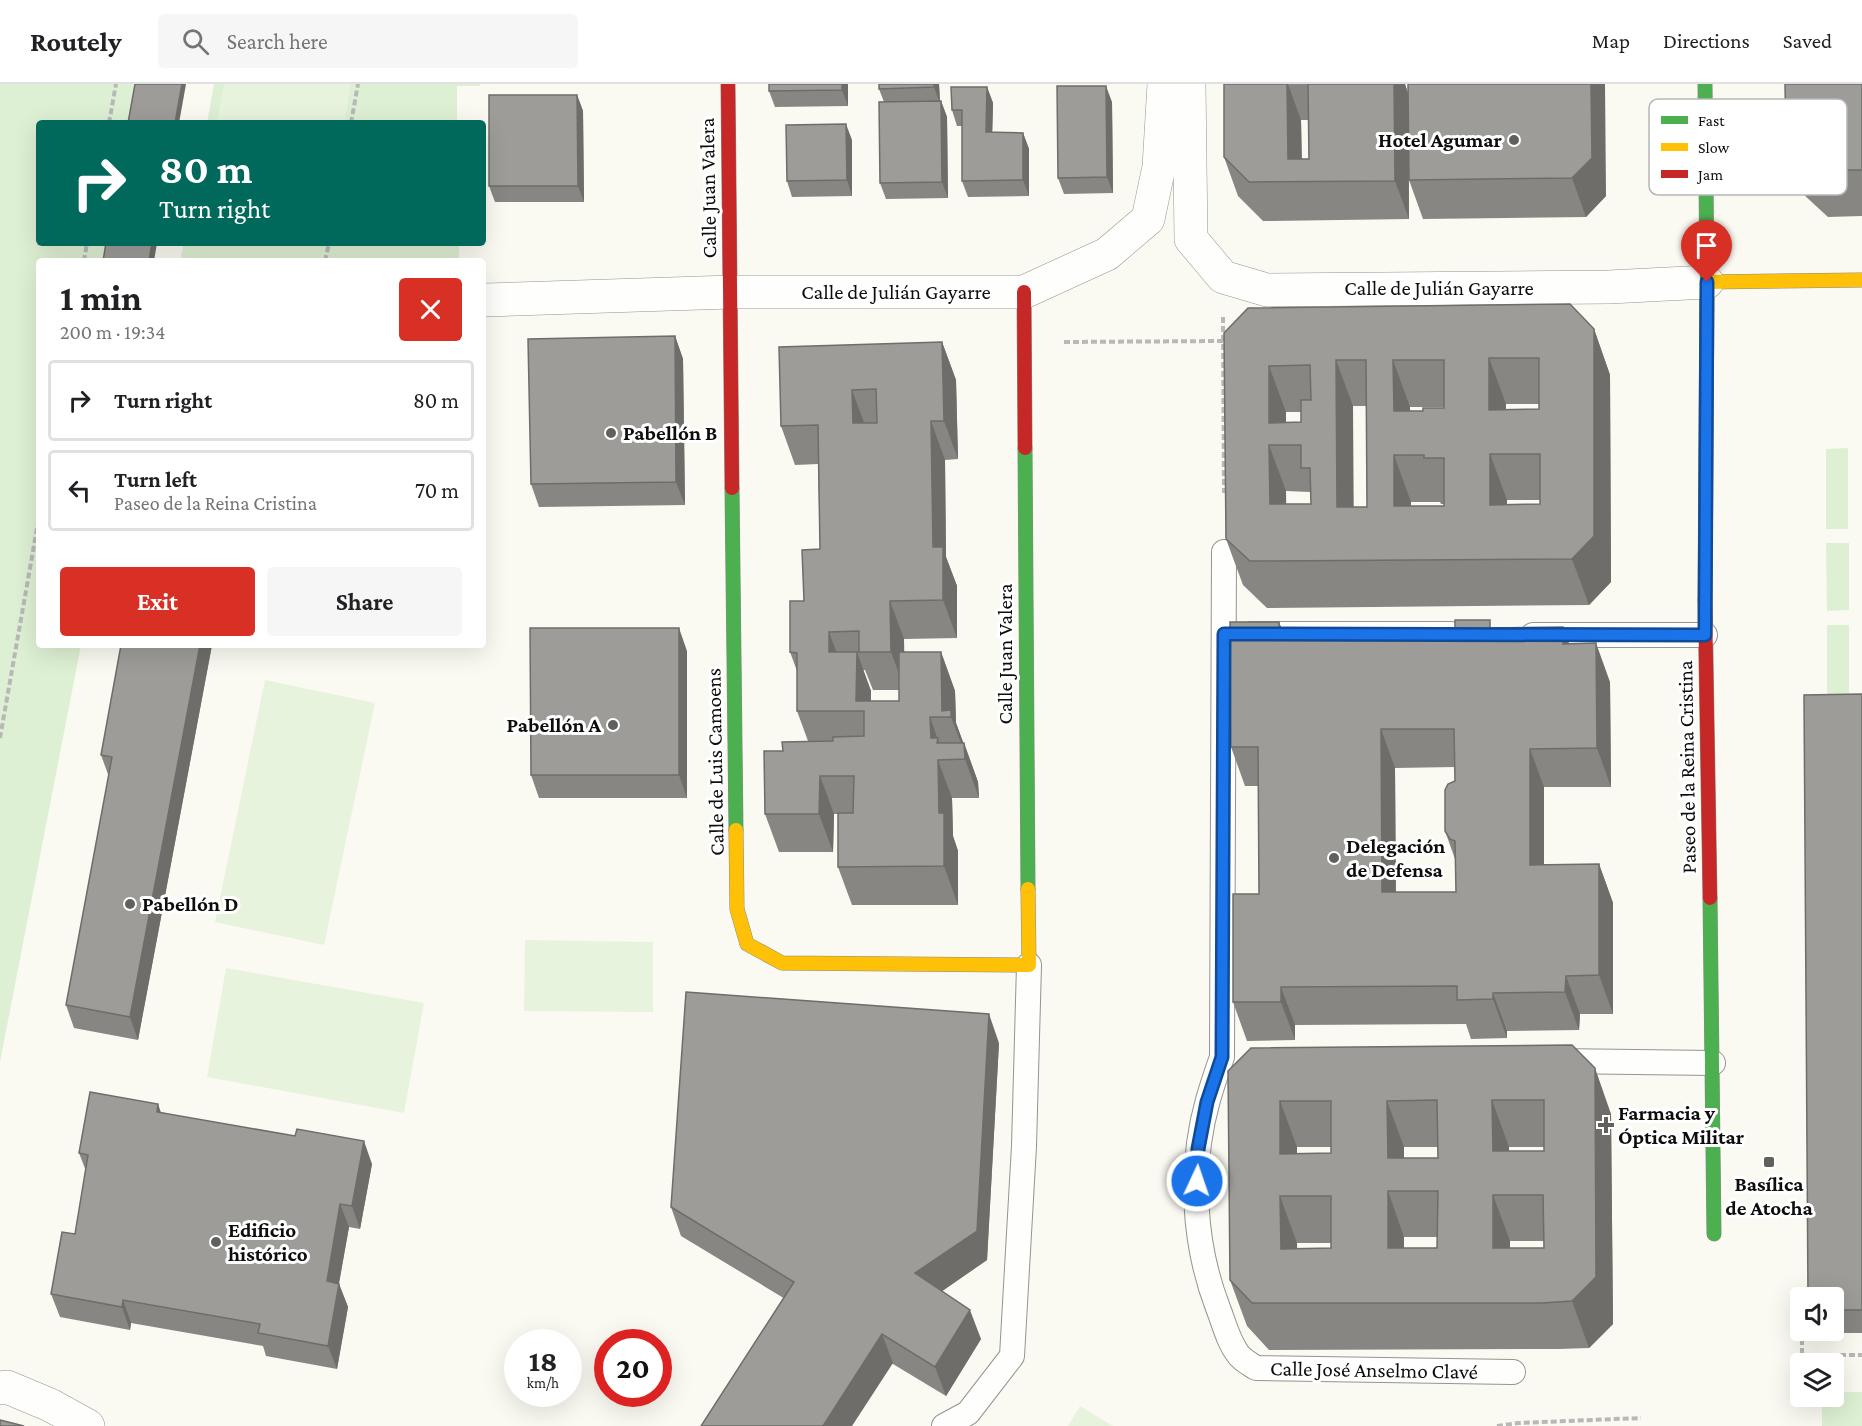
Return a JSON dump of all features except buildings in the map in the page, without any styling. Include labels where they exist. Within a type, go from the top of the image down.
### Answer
[{"type":"street","name":"Calle Juan Valera","points":[[728,84],[732,292]]},
{"type":"street","name":"Calle de Julián Gayarre","points":[[486,300],[732,292],[1024,292],[1107,254],[1148,219],[1159,166],[1164,84]]},
{"type":"street","name":"Calle de Julián Gayarre","points":[[1189,84],[1191,239],[1223,277],[1267,290],[1609,287],[1707,282],[1862,280]]},
{"type":"street","name":"Paseo de la Reina Cristina","points":[[1705,84],[1705,99]]},
{"type":"street","name":"Paseo de la Reina Cristina","points":[[1706,195],[1705,635],[1714,1234]]},
{"type":"street","name":"Calle de Luis Camoens","points":[[732,292],[737,909],[747,944],[782,963],[1029,965]]},
{"type":"street","name":"Calle Juan Valera","points":[[1024,292],[1029,965]]},
{"type":"street","points":[[0,1388],[7,1387],[50,1405],[88,1426]]},
{"type":"lane","points":[[1224,552],[1224,634],[1470,634]]},
{"type":"lane","name":"Calle José Anselmo Clavé","points":[[1224,634],[1234,1057],[1207,1102],[1198,1149],[1196,1197],[1200,1245],[1211,1291],[1228,1336],[1239,1356],[1256,1368],[1513,1372]]},
{"type":"lane","points":[[1517,635],[1705,635]]},
{"type":"lane","points":[[944,1426],[965,1419],[1012,1356],[1024,1146],[1029,965]]},
{"type":"lane","points":[[1529,1061],[1713,1063]]},
{"type":"path","points":[[110,120],[116,84]]},
{"type":"path","points":[[352,120],[358,84]]},
{"type":"path","points":[[1024,342],[1223,341],[1224,493]]},
{"type":"path","points":[[0,738],[36,534]]},
{"type":"path","points":[[1802,1341],[1802,1355],[1862,1355]]},
{"type":"path","points":[[1497,1426],[1641,1418]]},
{"type":"green space","points":[[0,84],[186,84],[180,120],[36,120],[36,246],[156,246],[154,258],[36,258],[36,648],[80,648],[0,1062]]},
{"type":"green space","points":[[214,84],[480,84],[480,86],[457,86],[457,120],[208,120]]},
{"type":"green space","points":[[224,84],[351,84],[345,120],[218,120]]},
{"type":"green space","points":[[183,246],[459,246],[459,258],[181,258]]},
{"type":"green space","points":[[1848,448],[1848,529],[1826,529],[1826,449]]},
{"type":"green space","points":[[1826,543],[1849,543],[1849,610],[1827,611]]},
{"type":"green space","points":[[1827,625],[1849,625],[1849,695],[1827,695]]},
{"type":"green space","points":[[265,680],[375,703],[324,945],[215,922]]},
{"type":"green space","points":[[525,940],[653,942],[653,1012],[524,1011]]},
{"type":"green space","points":[[226,968],[424,1003],[404,1113],[207,1077]]},
{"type":"green space","points":[[1844,1392],[1862,1392],[1862,1426],[1822,1426],[1822,1407],[1844,1407]]},
{"type":"green space","points":[[1080,1406],[1113,1426],[1068,1426]]},
{"type":"traffic: fast","points":[[1705,84],[1705,99]]},
{"type":"traffic: fast","points":[[1705,600],[1706,195]]},
{"type":"traffic: fast","points":[[1025,448],[1028,889]]},
{"type":"traffic: fast","points":[[732,488],[736,830]]},
{"type":"traffic: fast","points":[[1710,898],[1714,1234]]},
{"type":"traffic: slow","points":[[1707,282],[1862,280]]},
{"type":"traffic: slow","points":[[736,830],[737,909],[747,944],[782,963],[1029,965],[1028,889]]},
{"type":"traffic: jam","points":[[728,84],[732,488]]},
{"type":"traffic: jam","points":[[1024,292],[1025,448]]},
{"type":"traffic: jam","points":[[1705,600],[1710,898]]},
{"type":"place","name":"Hotel Agumar","points":[[1514,140]]},
{"type":"place","name":"Pabellón B","points":[[611,433]]},
{"type":"place","name":"Pabellón A","points":[[613,725]]},
{"type":"place","name":"Delegación de Defensa","points":[[1334,858]]},
{"type":"place","name":"Pabellón D","points":[[130,904]]},
{"type":"place","name":"Farmacia y Óptica Militar","points":[[1606,1125]]},
{"type":"place","name":"Basílica de Atocha","points":[[1769,1162]]},
{"type":"place","name":"Edificio histórico","points":[[216,1242]]},
{"type":"route","points":[[1197,1181],[1198,1149],[1207,1102],[1222,1057],[1224,634],[1705,635],[1707,282]]}]
